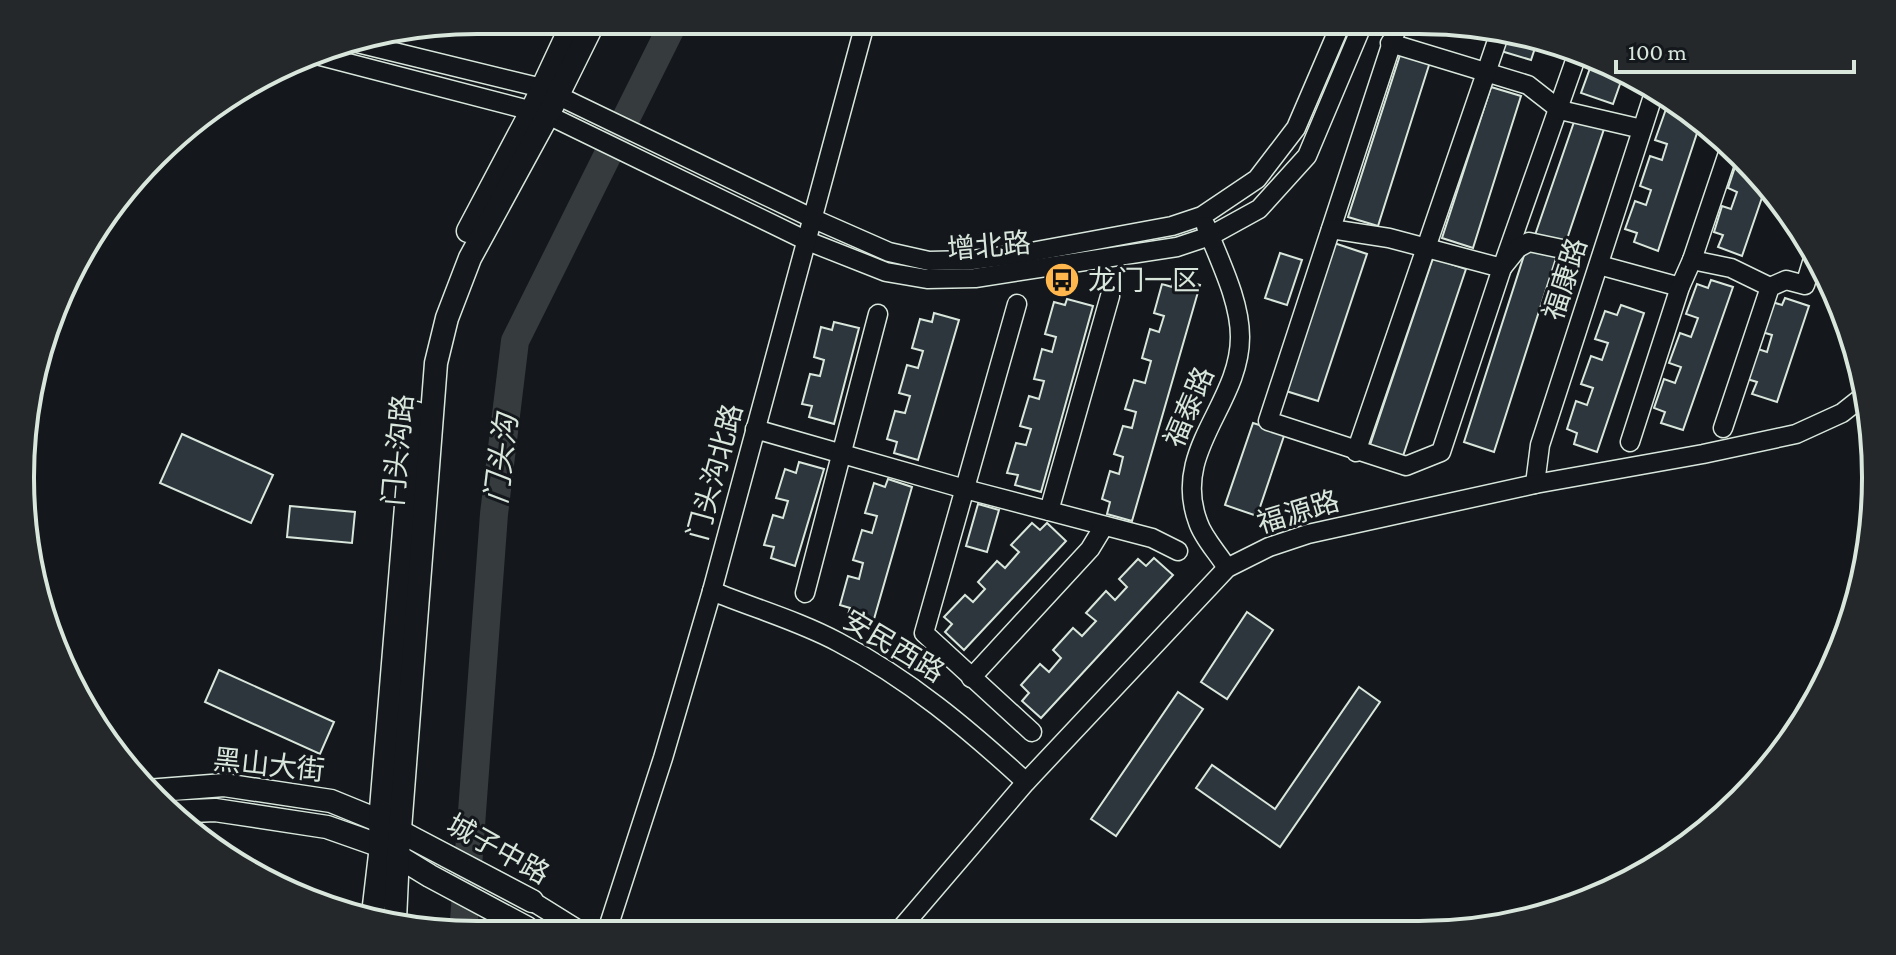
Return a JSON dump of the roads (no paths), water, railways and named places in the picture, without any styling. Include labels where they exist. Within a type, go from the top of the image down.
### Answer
[{"type":"main road","name":"门头沟路","points":[[545,102],[569,34]]},
{"type":"main road","name":"门头沟路","points":[[394,913],[390,826],[408,482],[423,358],[437,309],[464,238],[586,34]]},
{"type":"main road","name":"黑山大街","points":[[163,790],[224,785],[271,790],[331,801],[390,826]]},
{"type":"main road","name":"黑山大街","points":[[185,811],[215,810],[327,827],[389,850],[513,921]]},
{"type":"main road","name":"城子中路","points":[[390,826],[532,901]]},
{"type":"main road","name":"门头沟路","points":[[374,908],[389,850]]},
{"type":"street","name":"门头沟北路","points":[[610,921],[663,758],[712,591],[862,34]]},
{"type":"street","name":"增北路","points":[[545,102],[585,109],[889,252],[929,261],[972,260],[1172,226],[1202,216],[1257,179],[1296,128],[1336,34]]},
{"type":"street","name":"增北路","points":[[545,102],[576,129],[805,240],[886,272],[927,279],[975,278],[1177,247],[1210,236],[1259,209],[1307,156],[1359,34]]},
{"type":"street","points":[[1394,34],[1268,421],[1406,466],[1441,452],[1575,63]]},
{"type":"street","points":[[1356,452],[1497,42]]},
{"type":"street","points":[[1390,43],[1528,85],[1560,110],[1642,129]]},
{"type":"street","points":[[370,48],[545,102]]},
{"type":"street","points":[[334,58],[545,102]]},
{"type":"street","name":"福康路","points":[[1535,484],[1540,445],[1652,100]]},
{"type":"street","points":[[1630,442],[1680,287],[1726,158]]},
{"type":"street","name":"福泰路","points":[[1202,216],[1233,299],[1240,336],[1236,372],[1198,451],[1189,488],[1198,524],[1227,568]]},
{"type":"street","points":[[1331,229],[1389,238],[1502,268]]},
{"type":"street","points":[[1502,268],[1518,248],[1529,242],[1567,250]]},
{"type":"street","points":[[1692,260],[1731,268],[1770,287]]},
{"type":"street","points":[[1599,265],[1680,287]]},
{"type":"street","points":[[1723,428],[1770,287],[1786,280],[1805,285],[1810,269]]},
{"type":"street","points":[[1049,511],[1110,296]]},
{"type":"street","points":[[1017,304],[924,633],[1032,732]]},
{"type":"street","points":[[805,593],[878,314]]},
{"type":"street","name":"福源路","points":[[907,921],[1026,782],[1227,568],[1269,547],[1308,534],[1535,484],[1796,434],[1842,413],[1855,403]]},
{"type":"street","points":[[755,429],[1152,538],[1178,551]]},
{"type":"street","points":[[971,678],[1090,549],[1104,526]]},
{"type":"street","name":"安民西路","points":[[712,591],[835,640],[900,677],[964,726],[1026,782]]},
{"type":"street","name":"城子中路","points":[[532,901],[564,921]]},
{"type":"waterway","name":"门头沟","points":[[464,921],[494,514],[515,341],[668,34]]},
{"type":"place","name":"龙门一区","points":[[1062,280]]}]
